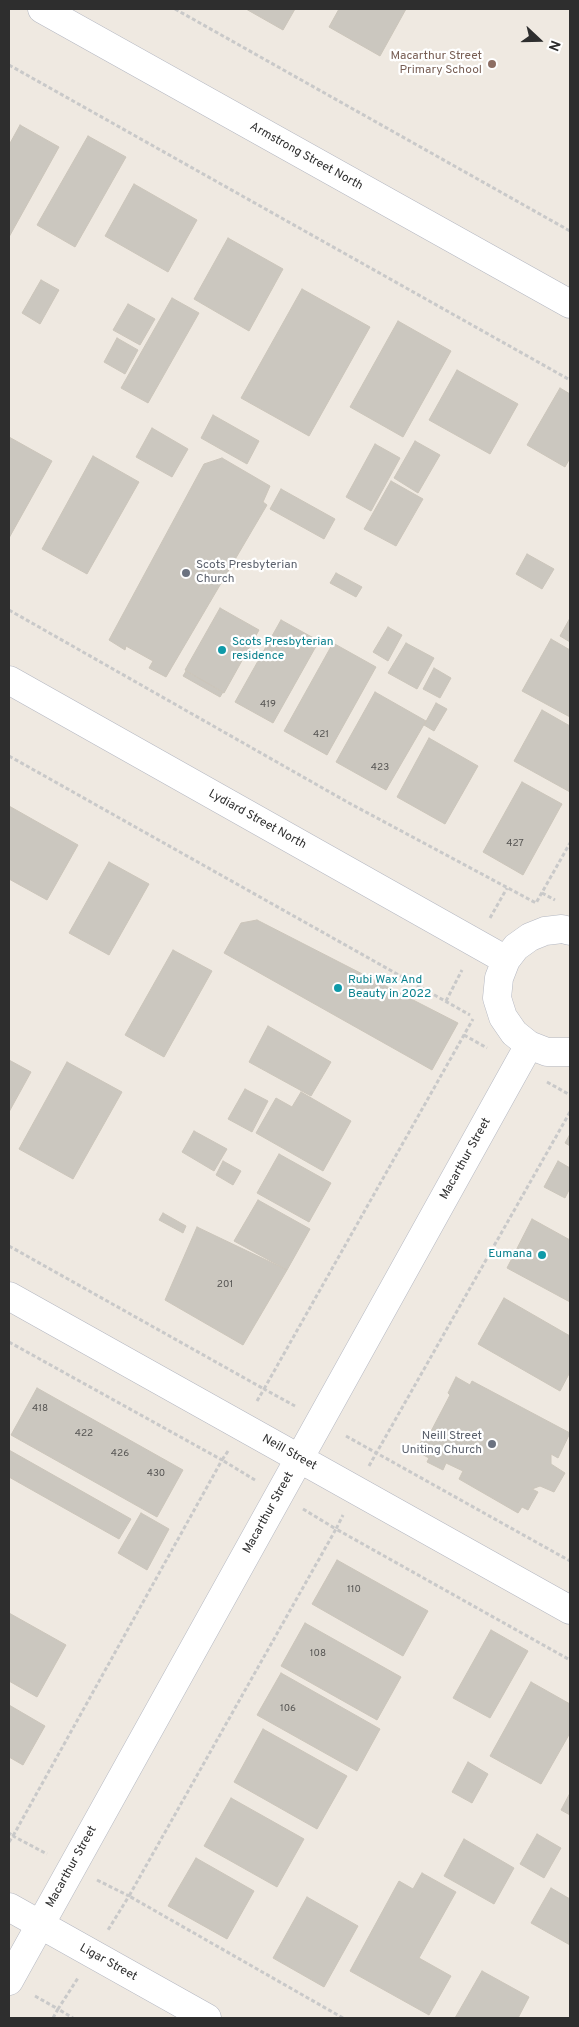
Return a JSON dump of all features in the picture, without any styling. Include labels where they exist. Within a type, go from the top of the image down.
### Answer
[{"type":"street","name":"Armstrong Street North","points":[[42,9],[570,304]]},
{"type":"street","name":"Lydiard Street North","points":[[9,680],[506,960]]},
{"type":"street","points":[[570,931],[562,929],[545,931],[530,937],[516,947],[506,960],[499,978],[497,998],[503,1017],[514,1034],[529,1046],[547,1052],[570,1052]]},
{"type":"street","name":"Macarthur Street","points":[[9,1980],[529,1046]]},
{"type":"street","name":"Neill Street","points":[[9,1296],[570,1610]]},
{"type":"street","name":"Ligar Street","points":[[9,1906],[207,2018]]},
{"type":"path","points":[[175,9],[570,231]]},
{"type":"path","points":[[9,65],[570,380]]},
{"type":"path","points":[[9,610],[349,803],[536,903],[570,843]]},
{"type":"path","points":[[9,756],[474,1017],[264,1389],[9,1246]]},
{"type":"path","points":[[570,1112],[376,1453],[570,1561]]},
{"type":"path","points":[[9,1342],[222,1460],[13,1836],[9,1833]]},
{"type":"path","points":[[343,2018],[129,1896],[336,1529],[570,1660]]},
{"type":"path","points":[[53,2018],[58,2009],[74,2018]]},
{"type":"building","points":[[246,9],[295,9],[283,30]]},
{"type":"building","points":[[339,9],[406,9],[380,56],[329,27]]},
{"type":"building","points":[[20,125],[59,147],[9,237],[9,145]]},
{"type":"building","points":[[88,136],[126,157],[75,247],[37,225]]},
{"type":"building","points":[[134,184],[197,220],[168,272],[105,236]]},
{"type":"building","points":[[228,238],[283,269],[249,331],[194,299]]},
{"type":"building","points":[[41,280],[59,290],[40,324],[22,313]]},
{"type":"building","points":[[302,289],[370,327],[309,436],[241,398]]},
{"type":"building","points":[[172,298],[199,313],[148,403],[121,388]]},
{"type":"building","points":[[128,304],[155,319],[140,345],[113,330]]},
{"type":"building","points":[[398,321],[451,351],[403,437],[350,407]]},
{"type":"building","points":[[117,338],[138,350],[125,374],[104,362]]},
{"type":"building","points":[[457,370],[518,404],[490,454],[429,420]]},
{"type":"building","points":[[560,388],[570,394],[570,458],[565,467],[527,445]]},
{"type":"building","points":[[213,415],[259,441],[247,464],[201,438]]},
{"type":"building","points":[[152,428],[188,449],[172,477],[136,457]]},
{"type":"building","points":[[9,437],[52,461],[9,538]]},
{"type":"building","points":[[415,441],[440,455],[418,493],[394,478]]},
{"type":"building","points":[[375,444],[400,458],[371,511],[346,497]]},
{"type":"building","points":[[93,456],[139,482],[87,574],[42,549]]},
{"type":"building","name":"Scots Presbyterian Church","points":[[222,458],[270,486],[263,502],[267,505],[166,677],[149,668],[153,661],[126,646],[125,650],[109,640],[204,464]]},
{"type":"building","points":[[391,481],[423,499],[396,546],[364,529]]},
{"type":"building","points":[[281,489],[335,519],[324,539],[270,509]]},
{"type":"building","points":[[527,554],[554,569],[542,589],[516,574]]},
{"type":"building","points":[[336,573],[362,587],[356,597],[330,583]]},
{"type":"building","name":"Scots Presbyterian residence","points":[[220,608],[259,630],[224,693],[185,670]]},
{"type":"building","points":[[570,618],[570,642],[560,636]]},
{"type":"building","points":[[281,620],[319,641],[273,723],[235,702]]},
{"type":"building","points":[[388,627],[402,635],[388,661],[373,652]]},
{"type":"building","points":[[551,639],[570,650],[570,717],[522,691]]},
{"type":"building","points":[[333,643],[376,667],[327,755],[284,731]]},
{"type":"building","points":[[406,643],[434,658],[417,689],[388,673]]},
{"type":"building","points":[[434,668],[451,678],[440,698],[423,689]]},
{"type":"building","points":[[186,671],[223,692],[220,697],[183,676]]},
{"type":"building","points":[[375,692],[426,721],[386,790],[336,762]]},
{"type":"building","points":[[436,703],[447,709],[434,731],[424,725]]},
{"type":"building","points":[[542,710],[570,726],[570,792],[514,761]]},
{"type":"building","points":[[429,738],[478,766],[445,824],[397,797]]},
{"type":"building","points":[[522,782],[562,804],[523,875],[483,852]]},
{"type":"building","points":[[9,806],[78,845],[47,900],[9,879]]},
{"type":"building","points":[[109,862],[149,884],[109,955],[69,933]]},
{"type":"building","name":"Rubi Wax And Beauty in 2022","points":[[257,920],[458,1023],[432,1070],[224,953],[241,923]]},
{"type":"building","points":[[173,950],[212,971],[164,1057],[125,1035]]},
{"type":"building","points":[[268,1026],[331,1062],[311,1096],[249,1062]]},
{"type":"building","points":[[9,1060],[31,1072],[9,1112]]},
{"type":"building","points":[[67,1062],[122,1092],[73,1179],[19,1149]]},
{"type":"building","points":[[245,1089],[268,1101],[252,1132],[228,1119]]},
{"type":"building","points":[[301,1092],[351,1121],[323,1171],[256,1133],[276,1098],[292,1107]]},
{"type":"building","points":[[194,1131],[227,1149],[214,1171],[182,1152]]},
{"type":"building","points":[[570,1134],[570,1146],[565,1143]]},
{"type":"building","points":[[279,1154],[331,1183],[309,1222],[257,1193]]},
{"type":"building","points":[[223,1161],[241,1171],[233,1185],[216,1175]]},
{"type":"building","points":[[558,1161],[570,1168],[570,1188],[565,1198],[544,1187]]},
{"type":"building","points":[[258,1200],[310,1229],[287,1270],[234,1241]]},
{"type":"building","points":[[163,1213],[186,1226],[183,1233],[159,1220]]},
{"type":"building","name":"Eumana","points":[[532,1219],[570,1240],[570,1302],[507,1268]]},
{"type":"building","points":[[197,1227],[287,1270],[243,1345],[165,1300]]},
{"type":"building","points":[[504,1298],[570,1336],[570,1372],[560,1391],[478,1344]]},
{"type":"building","name":"Neill Street Uniting Church","points":[[456,1377],[470,1385],[472,1381],[570,1433],[558,1458],[551,1454],[551,1464],[565,1473],[554,1492],[540,1486],[532,1489],[538,1492],[528,1510],[522,1507],[518,1513],[459,1479],[463,1471],[446,1463],[443,1470],[427,1462],[429,1458],[416,1451],[424,1436],[428,1437],[450,1395],[448,1393]]},
{"type":"building","points":[[37,1388],[183,1470],[157,1517],[11,1435]]},
{"type":"building","points":[[9,1450],[131,1519],[119,1539],[9,1477]]},
{"type":"building","points":[[141,1513],[169,1529],[147,1570],[118,1553]]},
{"type":"building","points":[[337,1560],[428,1611],[403,1656],[312,1604]]},
{"type":"building","points":[[9,1613],[66,1645],[37,1697],[9,1681]]},
{"type":"building","points":[[305,1623],[401,1677],[377,1720],[281,1666]]},
{"type":"building","points":[[491,1630],[528,1651],[490,1718],[453,1698]]},
{"type":"building","points":[[281,1673],[380,1729],[357,1771],[257,1715]]},
{"type":"building","points":[[531,1682],[570,1704],[570,1733],[541,1784],[490,1756]]},
{"type":"building","points":[[9,1705],[45,1726],[23,1765],[9,1757]]},
{"type":"building","points":[[263,1729],[347,1776],[317,1829],[234,1782]]},
{"type":"building","points":[[468,1762],[488,1774],[472,1803],[452,1792]]},
{"type":"building","points":[[570,1793],[570,1815],[561,1810]]},
{"type":"building","points":[[231,1798],[304,1839],[277,1887],[204,1846]]},
{"type":"building","points":[[537,1834],[561,1848],[544,1878],[520,1864]]},
{"type":"building","points":[[464,1839],[514,1868],[494,1904],[444,1876]]},
{"type":"building","points":[[196,1858],[254,1891],[227,1939],[168,1906]]},
{"type":"building","points":[[422,1873],[456,1892],[419,1958],[451,1976],[429,2015],[350,1971],[399,1881],[413,1889]]},
{"type":"building","points":[[551,1888],[570,1899],[570,1945],[531,1923]]},
{"type":"building","points":[[307,1897],[358,1926],[324,1987],[273,1958]]},
{"type":"building","points":[[482,1971],[529,1997],[518,2018],[455,2018]]},
{"type":"place","name":"Macarthur Street Primary School","points":[[492,64]]},
{"type":"place","name":"Scots Presbyterian Church","points":[[186,573]]},
{"type":"place","name":"Scots Presbyterian residence","points":[[222,650]]},
{"type":"place","name":"Rubi Wax And Beauty in 2022","points":[[338,988]]},
{"type":"place","name":"Eumana","points":[[542,1255]]},
{"type":"place","name":"Neill Street Uniting Church","points":[[492,1444]]}]
